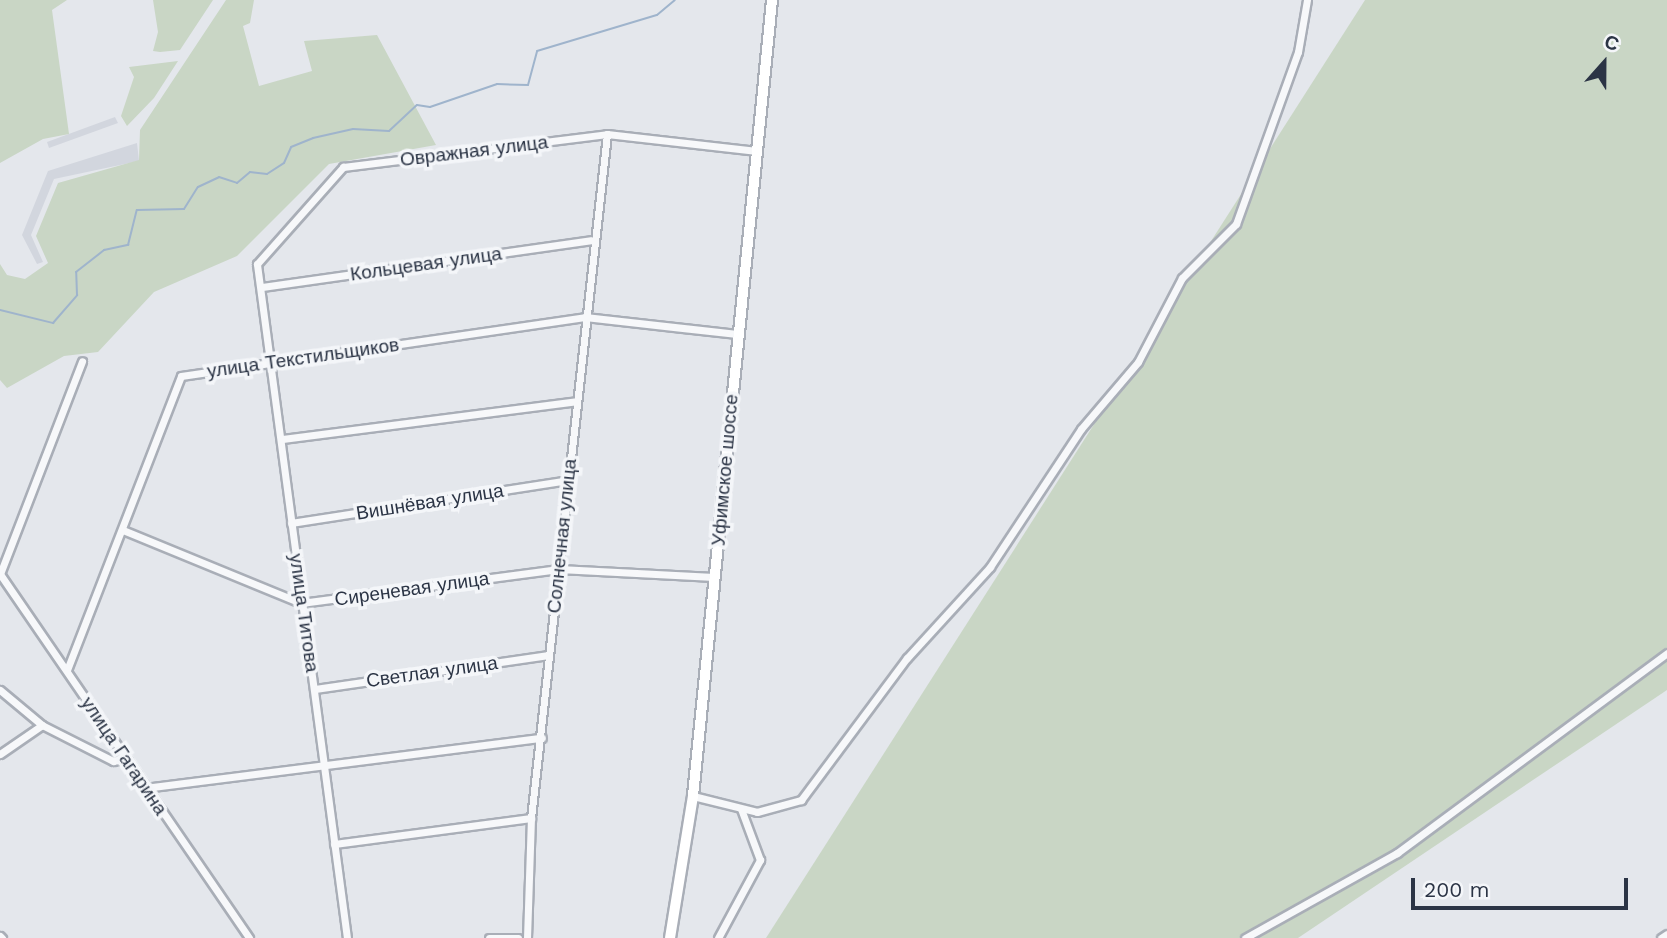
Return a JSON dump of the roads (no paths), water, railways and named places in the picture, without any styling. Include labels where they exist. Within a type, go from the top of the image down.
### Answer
[{"type":"main road","name":"Уфимское шоссе","points":[[670,938],[693,796],[772,0]]},
{"type":"street","points":[[693,796],[741,809],[788,807],[824,772],[907,658],[990,567],[1081,429],[1138,362],[1182,278],[1236,224],[1298,52],[1307,0]]},
{"type":"street","name":"Овражная улица","points":[[262,287],[257,264],[343,167],[607,134],[757,151]]},
{"type":"street","name":"Солнечная улица","points":[[527,938],[531,818],[542,738],[577,401],[591,240],[607,134]]},
{"type":"street","name":"Кольцевая улица","points":[[262,287],[591,240]]},
{"type":"street","name":"улица Титова","points":[[262,287],[301,603],[315,689],[322,764],[347,938]]},
{"type":"street","name":"улица Текстильщиков","points":[[67,670],[181,376],[585,317],[737,334]]},
{"type":"street","points":[[0,574],[82,361]]},
{"type":"street","points":[[282,439],[577,401]]},
{"type":"street","name":"Вишнёвая улица","points":[[291,523],[568,480]]},
{"type":"street","name":"Сиреневая улица","points":[[123,530],[301,603],[559,569],[715,577]]},
{"type":"street","name":"улица Гагарина","points":[[0,574],[67,670],[122,759],[249,938]]},
{"type":"street","points":[[1245,938],[1397,853],[1667,653]]},
{"type":"street","name":"Светлая улица","points":[[315,689],[549,655]]},
{"type":"street","points":[[0,690],[42,725],[113,761],[122,759]]},
{"type":"street","points":[[0,754],[42,725]]},
{"type":"street","points":[[144,788],[542,738]]},
{"type":"street","points":[[718,938],[760,860],[741,809]]},
{"type":"street","points":[[334,844],[531,818]]},
{"type":"street","points":[[1661,938],[1667,934]]},
{"type":"street","points":[[489,938],[519,938]]},
{"type":"waterway","points":[[0,310],[53,323],[77,295],[76,272],[104,250],[128,245],[137,210],[184,209],[198,187],[219,177],[237,183],[250,172],[267,174],[284,163],[291,147],[313,138],[353,129],[389,131],[417,105],[430,107],[497,84],[528,85],[537,51],[657,15],[675,0]]}]
